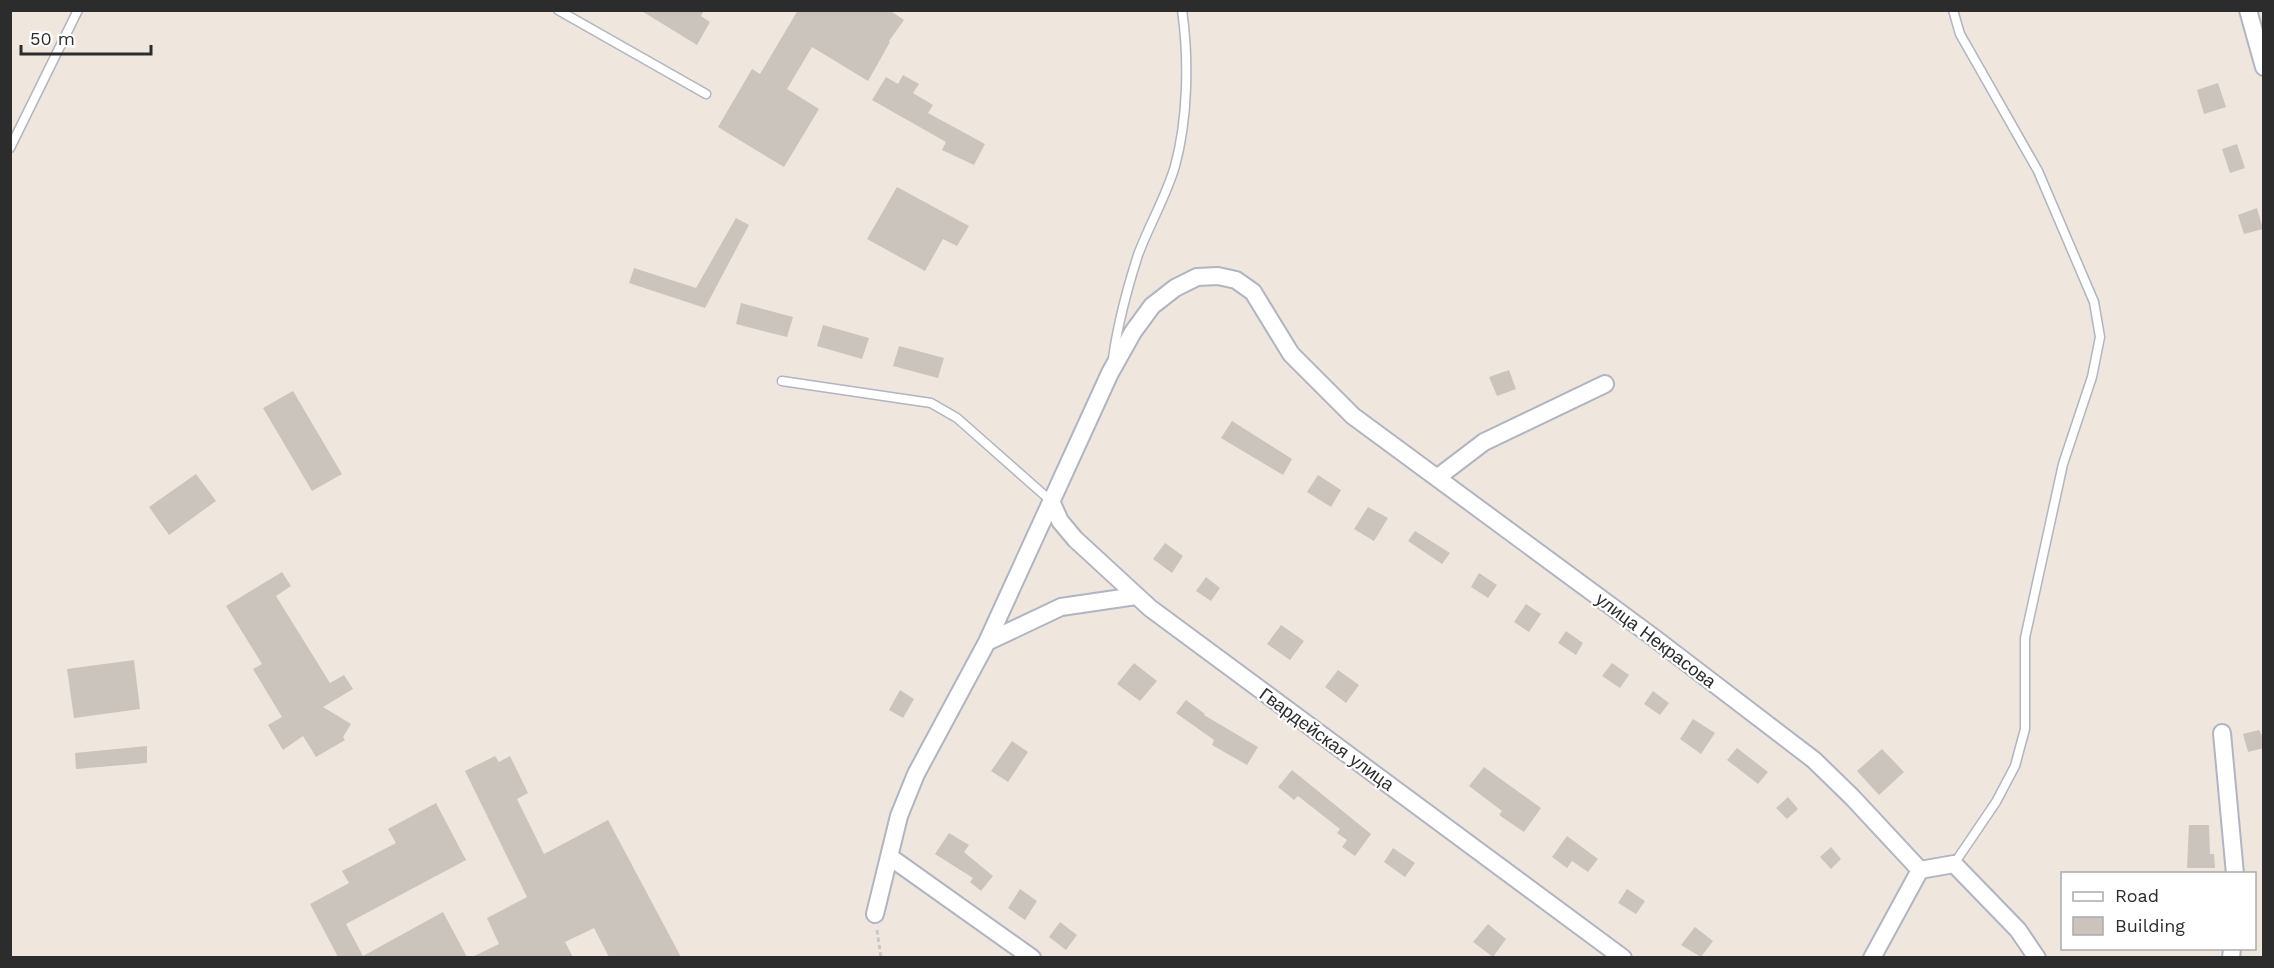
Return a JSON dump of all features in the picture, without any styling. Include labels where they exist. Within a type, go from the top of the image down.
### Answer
[{"type":"street","points":[[2248,10],[2264,67]]},
{"type":"street","name":"улица Некрасова","points":[[875,914],[898,816],[916,774],[987,642],[1110,373],[1133,332],[1152,306],[1175,288],[1197,277],[1218,276],[1236,280],[1253,292],[1291,354],[1353,416],[1814,760],[1920,870]]},
{"type":"street","points":[[1437,477],[1484,442],[1605,384]]},
{"type":"street","name":"Гвардейская улица","points":[[1051,501],[1060,521],[1075,539],[1136,596],[1623,957]]},
{"type":"street","points":[[987,642],[1061,607],[1136,596]]},
{"type":"street","points":[[2222,733],[2235,872]]},
{"type":"street","points":[[890,857],[1032,957]]},
{"type":"street","points":[[1872,957],[1920,870],[1954,864],[2018,930],[2037,957]]},
{"type":"lane","points":[[10,148],[78,10]]},
{"type":"lane","points":[[558,10],[706,94]]},
{"type":"lane","points":[[1110,373],[1119,320],[1139,254],[1161,204],[1177,154],[1184,121],[1186,36],[1182,10]]},
{"type":"lane","points":[[1953,10],[1960,34],[2038,171],[2094,302],[2100,337],[2091,377],[2063,464],[2025,639],[2025,729],[2015,766],[1996,802],[1954,864]]},
{"type":"lane","points":[[782,381],[931,403],[957,418],[1051,501]]},
{"type":"path","points":[[875,914],[881,957]]},
{"type":"building","points":[[640,10],[704,10],[701,16],[710,22],[697,45]]},
{"type":"building","points":[[798,10],[889,10],[904,20],[889,41],[868,81],[812,47],[787,89],[819,109],[784,167],[718,127],[752,69],[760,74]]},
{"type":"building","points":[[903,75],[919,84],[913,93],[933,105],[928,113],[985,144],[974,165],[942,150],[946,142],[872,100],[886,77],[898,84]]},
{"type":"building","points":[[2218,83],[2226,107],[2204,114],[2197,90]]},
{"type":"building","points":[[2237,144],[2245,168],[2230,173],[2222,149]]},
{"type":"building","points":[[897,187],[969,226],[957,246],[943,239],[925,271],[867,239]]},
{"type":"building","points":[[2257,208],[2263,229],[2244,234],[2238,215]]},
{"type":"building","points":[[736,218],[749,225],[705,308],[629,283],[634,268],[696,288]]},
{"type":"building","points":[[741,303],[793,317],[787,337],[736,324]]},
{"type":"building","points":[[823,325],[869,338],[862,359],[817,346]]},
{"type":"building","points":[[899,346],[944,358],[938,378],[893,366]]},
{"type":"building","points":[[1509,370],[1516,389],[1497,396],[1489,377]]},
{"type":"building","points":[[293,391],[342,474],[312,491],[263,408]]},
{"type":"building","points":[[1232,421],[1292,459],[1283,475],[1221,438]]},
{"type":"building","points":[[196,474],[216,501],[169,535],[149,507]]},
{"type":"building","points":[[1318,475],[1341,490],[1331,507],[1307,492]]},
{"type":"building","points":[[1368,507],[1388,518],[1374,541],[1354,529]]},
{"type":"building","points":[[1415,531],[1450,553],[1442,564],[1408,541]]},
{"type":"building","points":[[1165,543],[1183,556],[1172,573],[1153,559]]},
{"type":"building","points":[[282,572],[291,586],[276,596],[330,683],[344,675],[353,689],[323,707],[351,724],[343,737],[345,740],[316,757],[303,736],[283,750],[268,725],[282,717],[253,669],[262,664],[226,606]]},
{"type":"building","points":[[1479,573],[1497,585],[1488,598],[1471,587]]},
{"type":"building","points":[[1206,577],[1220,588],[1211,601],[1196,591]]},
{"type":"building","points":[[1526,604],[1541,614],[1529,632],[1514,622]]},
{"type":"building","points":[[1281,625],[1304,641],[1290,660],[1267,644]]},
{"type":"building","points":[[1566,631],[1583,643],[1576,655],[1558,643]]},
{"type":"building","points":[[134,660],[140,709],[74,718],[67,669]]},
{"type":"building","points":[[1134,663],[1157,681],[1140,701],[1117,684]]},
{"type":"building","points":[[1612,663],[1629,675],[1620,688],[1602,676]]},
{"type":"building","points":[[1338,670],[1359,685],[1346,703],[1325,687]]},
{"type":"building","points":[[900,690],[914,699],[903,718],[889,710]]},
{"type":"building","points":[[1653,691],[1669,703],[1660,715],[1644,704]]},
{"type":"building","points":[[1186,700],[1204,715],[1258,747],[1247,765],[1212,745],[1214,740],[1176,713]]},
{"type":"building","points":[[1693,719],[1715,733],[1701,754],[1680,739]]},
{"type":"building","points":[[2259,730],[2264,739],[2264,748],[2248,752],[2243,734]]},
{"type":"building","points":[[1012,741],[1028,752],[1008,782],[991,771]]},
{"type":"building","points":[[147,746],[147,763],[76,769],[75,753]]},
{"type":"building","points":[[1737,748],[1768,772],[1758,784],[1727,760]]},
{"type":"building","points":[[1882,749],[1904,772],[1879,795],[1857,771]]},
{"type":"building","points":[[495,756],[499,762],[510,756],[528,793],[517,799],[544,854],[608,820],[681,957],[609,957],[594,928],[565,942],[573,957],[472,957],[499,944],[487,918],[527,897],[465,771]]},
{"type":"building","points":[[1484,767],[1541,808],[1524,832],[1499,815],[1502,811],[1469,786]]},
{"type":"building","points":[[1292,770],[1371,834],[1355,856],[1342,847],[1347,840],[1337,833],[1340,829],[1298,796],[1294,800],[1278,787]]},
{"type":"building","points":[[1788,797],[1798,809],[1787,819],[1776,808]]},
{"type":"building","points":[[436,803],[466,860],[346,924],[363,956],[443,912],[467,957],[338,957],[310,904],[349,883],[342,871],[396,843],[388,829]]},
{"type":"building","points":[[2189,825],[2209,825],[2210,854],[2214,854],[2215,868],[2187,868]]},
{"type":"building","points":[[949,833],[969,845],[964,852],[993,876],[981,891],[970,882],[973,878],[935,854]]},
{"type":"building","points":[[1567,836],[1598,859],[1588,872],[1572,861],[1567,868],[1552,857]]},
{"type":"building","points":[[1831,847],[1841,859],[1831,869],[1820,857]]},
{"type":"building","points":[[1393,848],[1415,863],[1405,877],[1384,862]]},
{"type":"building","points":[[1020,889],[1037,901],[1025,920],[1008,908]]},
{"type":"building","points":[[1627,889],[1645,901],[1636,914],[1618,903]]},
{"type":"building","points":[[1060,922],[1077,935],[1066,950],[1049,937]]},
{"type":"building","points":[[1488,924],[1506,939],[1493,957],[1473,942]]},
{"type":"building","points":[[1695,927],[1713,941],[1701,957],[1681,945]]}]
